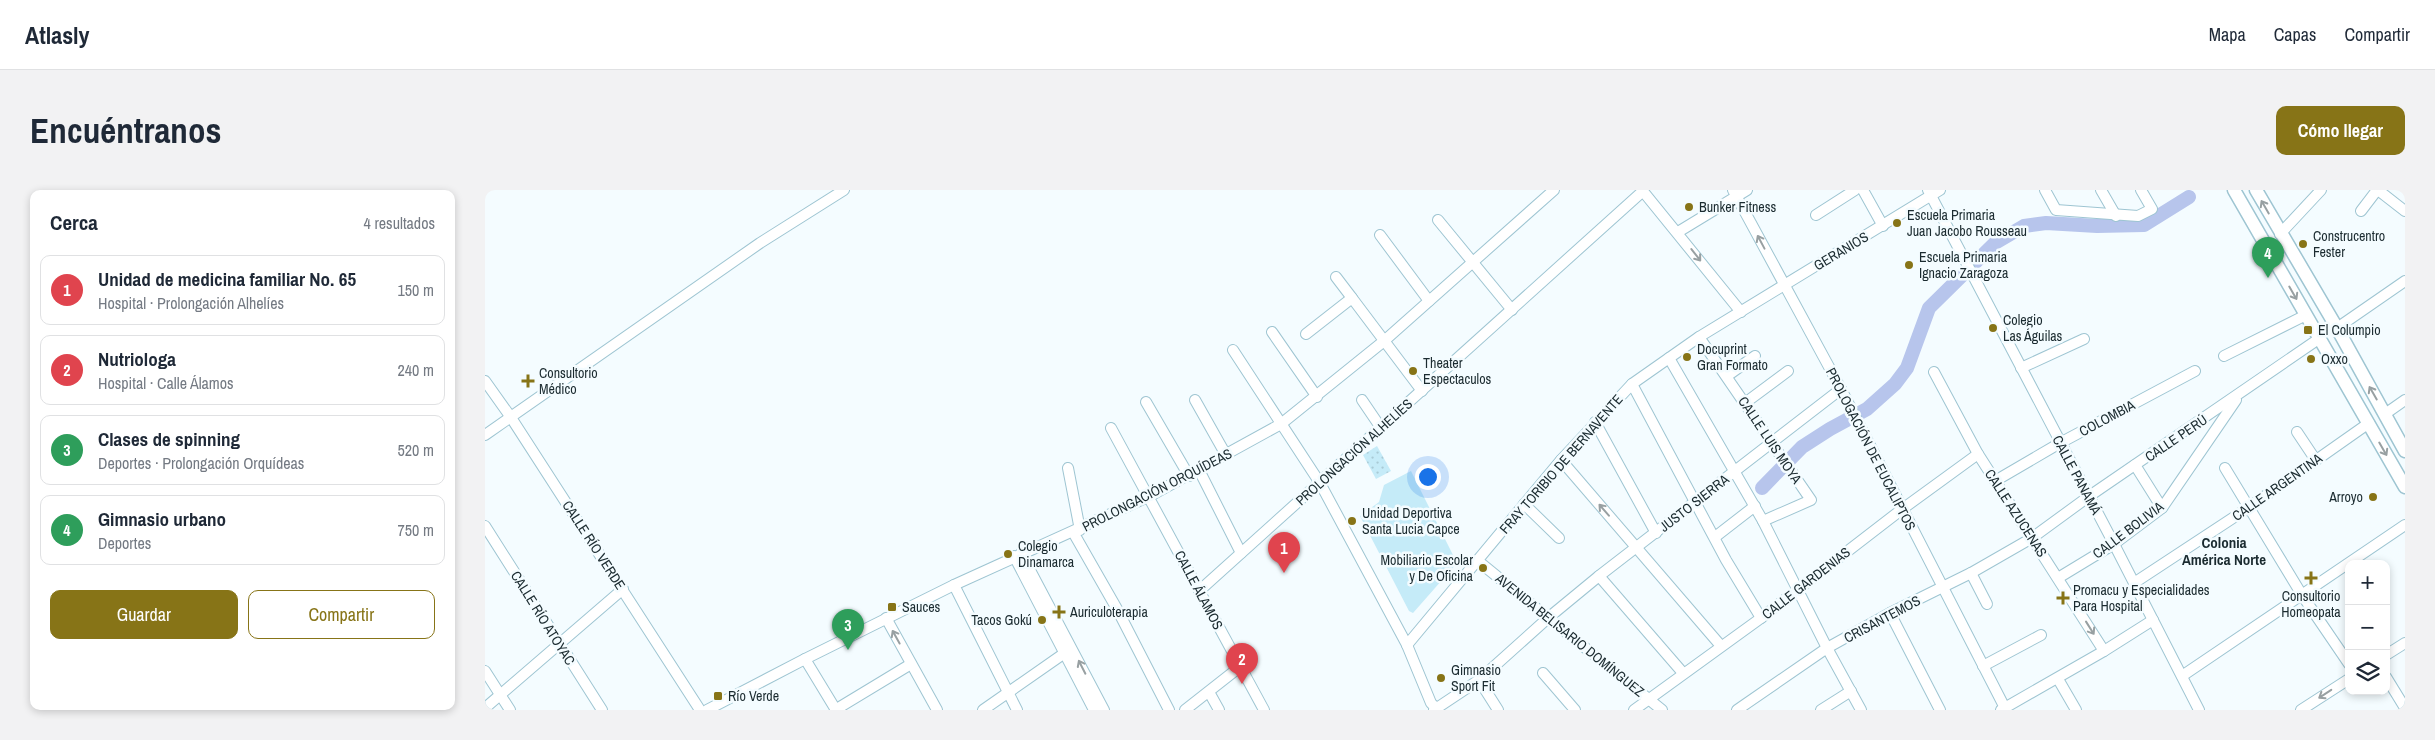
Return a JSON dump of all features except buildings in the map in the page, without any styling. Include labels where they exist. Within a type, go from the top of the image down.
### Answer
[{"type":"main road","points":[[2234,190],[2405,488]]},
{"type":"main road","points":[[2256,190],[2280,234],[2337,328],[2405,451]]},
{"type":"street","points":[[485,435],[760,243],[844,190]]},
{"type":"street","name":"PROLONGACIÓN ORQUÍDEAS","points":[[707,710],[886,618],[1018,555],[1077,531],[1150,496],[1281,424],[1317,397],[1384,341],[1555,190]]},
{"type":"street","points":[[1642,190],[1741,312]]},
{"type":"street","name":"PROLONGACIÓN ALHELÍES","points":[[1199,591],[1512,310],[1642,190]]},
{"type":"street","points":[[1678,232],[1735,193],[1747,190]]},
{"type":"street","points":[[1816,215],[1855,190]]},
{"type":"street","points":[[1863,190],[1883,226]]},
{"type":"street","name":"GERANIOS","points":[[1741,312],[1883,226],[1929,193],[1941,190]]},
{"type":"street","points":[[2045,190],[2056,210],[2116,216],[2138,216],[2153,209],[2141,190]]},
{"type":"street","points":[[2101,190],[2116,216]]},
{"type":"street","points":[[2280,234],[2321,190]]},
{"type":"street","points":[[2361,211],[2377,190],[2405,211]]},
{"type":"street","name":"PROLOGACIÓN DE EUCALIPTOS","points":[[1735,193],[1853,412],[1901,510],[1943,587],[2004,709]]},
{"type":"street","name":"CALLE PANAMÁ","points":[[1929,193],[2114,544],[2199,710]]},
{"type":"street","points":[[1438,220],[1512,310]]},
{"type":"street","points":[[1380,235],[1429,300]]},
{"type":"street","points":[[1337,277],[1422,391]]},
{"type":"street","points":[[2337,328],[2405,281]]},
{"type":"street","points":[[1306,334],[1352,298]]},
{"type":"street","name":"FRAY TORIBIO DE BERNAVENTE","points":[[1407,645],[1561,460],[1632,384],[1699,337],[1741,312]]},
{"type":"street","points":[[2224,356],[2306,315]]},
{"type":"street","points":[[1272,332],[1317,397]]},
{"type":"street","name":"CALLE LUIS MOYA","points":[[1699,337],[1773,442],[1811,500],[1763,521]]},
{"type":"street","name":"CALLE PERÚ","points":[[2032,538],[2088,497],[2320,338]]},
{"type":"street","points":[[2021,368],[2084,339]]},
{"type":"street","points":[[1233,350],[1320,483],[1407,645],[1434,708]]},
{"type":"street","points":[[1727,376],[1755,356]]},
{"type":"street","points":[[1669,358],[1755,506],[1827,648],[1861,710]]},
{"type":"street","points":[[1745,403],[1788,371]]},
{"type":"street","name":"COLOMBIA","points":[[1995,481],[2060,443],[2195,371]]},
{"type":"street","name":"CALLE AZUCENAS","points":[[1934,372],[1978,454],[2104,651]]},
{"type":"street","name":"CALLE RÍO VERDE","points":[[485,381],[510,416],[700,710]]},
{"type":"street","points":[[1632,384],[1696,500],[1743,592],[1761,618]]},
{"type":"street","name":"JUSTO SIERRA","points":[[1434,708],[1479,680],[1548,618],[1599,576],[1841,389]]},
{"type":"street","name":"CALLE BOLIVIA","points":[[2058,578],[2114,544],[2162,508],[2238,396]]},
{"type":"street","points":[[1195,400],[1226,455]]},
{"type":"street","points":[[1362,400],[1381,428]]},
{"type":"street","points":[[2385,414],[2405,400]]},
{"type":"street","points":[[1146,402],[1189,476]]},
{"type":"street","points":[[1595,422],[1655,533]]},
{"type":"street","name":"CALLE ARGENTINA","points":[[2134,583],[2248,508],[2369,424]]},
{"type":"street","name":"CALLE ÁLAMOS","points":[[1111,428],[1150,496],[1264,710]]},
{"type":"street","points":[[2297,432],[2315,460]]},
{"type":"street","name":"CALLE GARDENIAS","points":[[1634,710],[1761,618],[1901,510],[1978,454]]},
{"type":"street","points":[[1561,460],[1721,646]]},
{"type":"street","points":[[2135,465],[2162,508]]},
{"type":"street","points":[[1068,468],[1077,531],[1169,710]]},
{"type":"street","points":[[2225,468],[2302,595],[2345,658]]},
{"type":"street","points":[[1199,470],[1241,553]]},
{"type":"street","points":[[1524,504],[1559,538]]},
{"type":"street","points":[[1715,537],[1755,506]]},
{"type":"street","points":[[2182,676],[2405,525]]},
{"type":"street","name":"CALLE RÍO ATOYAC","points":[[485,526],[602,710]]},
{"type":"street","name":"CRISANTEMOS","points":[[1737,710],[1827,648],[1890,613],[1971,573],[2032,538]]},
{"type":"street","points":[[1018,555],[1068,651],[1094,710]]},
{"type":"street","name":"AVENIDA BELISARIO DOMÍNGUEZ","points":[[1478,561],[1663,710]]},
{"type":"street","points":[[1971,573],[1987,604]]},
{"type":"street","points":[[1599,576],[1683,673]]},
{"type":"street","points":[[954,586],[1017,710]]},
{"type":"street","points":[[485,708],[623,589]]},
{"type":"street","points":[[1890,613],[1940,710]]},
{"type":"street","points":[[886,618],[937,710]]},
{"type":"street","points":[[2004,709],[2058,679],[2153,620]]},
{"type":"street","points":[[1983,666],[2041,635]]},
{"type":"street","points":[[2390,652],[2405,643]]},
{"type":"street","points":[[983,710],[1009,694],[1068,651]]},
{"type":"street","points":[[1068,651],[1104,710]]},
{"type":"street","points":[[805,659],[836,710],[911,664]]},
{"type":"street","points":[[1185,710],[1241,666]]},
{"type":"street","points":[[485,671],[511,710]]},
{"type":"street","points":[[1543,673],[1575,710]]},
{"type":"street","points":[[2058,679],[2076,710]]},
{"type":"street","points":[[1479,680],[1498,710]]},
{"type":"street","points":[[2301,710],[2345,681]]},
{"type":"street","points":[[2390,684],[2405,708]]},
{"type":"street","points":[[1821,710],[1851,691]]},
{"type":"street","points":[[1209,692],[1219,710]]},
{"type":"shaded area","points":[[1377,446],[1391,471],[1376,479],[1363,455]]},
{"type":"shaded area","points":[[1411,471],[1457,563],[1413,613],[1409,611],[1360,516],[1379,502],[1384,485]]},
{"type":"waterway","points":[[1762,488],[1802,447],[1867,409],[1895,384],[1907,368],[1929,308],[1995,243],[2024,226],[2046,223],[2097,226],[2144,225],[2189,197]]},
{"type":"place","name":"Bunker Fitness","points":[[1689,207]]},
{"type":"place","name":"Escuela Primaria Juan Jacobo Rousseau","points":[[1897,223]]},
{"type":"place","name":"Construcentro Fester","points":[[2303,244]]},
{"type":"place","name":"Escuela Primaria Ignacio Zaragoza","points":[[1909,265]]},
{"type":"place","name":"Gimnasio urbano","points":[[2268,278]]},
{"type":"place","name":"Colegio Las Águilas","points":[[1993,328]]},
{"type":"place","name":"El Columpio","points":[[2308,330]]},
{"type":"place","name":"Docuprint Gran Formato","points":[[1687,357]]},
{"type":"place","name":"Oxxo","points":[[2311,359]]},
{"type":"place","name":"Theater Espectaculos","points":[[1413,371]]},
{"type":"place","name":"Consultorio Médico","points":[[528,381]]},
{"type":"place","name":"Arroyo","points":[[2373,497]]},
{"type":"place","name":"Unidad Deportiva Santa Lucia Capce","points":[[1352,521]]},
{"type":"place","name":"Colegio Dinamarca","points":[[1008,554]]},
{"type":"place","name":"Mobiliario Escolar y De Oficina","points":[[1483,568]]},
{"type":"place","name":"Unidad de medicina familiar No. 65","points":[[1284,573]]},
{"type":"place","name":"Consultorio Homeopata","points":[[2311,578]]},
{"type":"place","name":"Promacu y Especialidades Para Hospital","points":[[2063,598]]},
{"type":"place","name":"Sauces","points":[[892,607]]},
{"type":"place","name":"Auriculoterapia","points":[[1059,612]]},
{"type":"place","name":"Tacos Gokú","points":[[1042,620]]},
{"type":"place","name":"Clases de spinning","points":[[848,650]]},
{"type":"place","name":"Gimnasio Sport Fit","points":[[1441,678]]},
{"type":"place","name":"Nutriologa","points":[[1242,684]]},
{"type":"place","name":"Río Verde","points":[[718,696]]},
{"type":"district","name":"Colonia América Norte","points":[[2224,552]]}]
